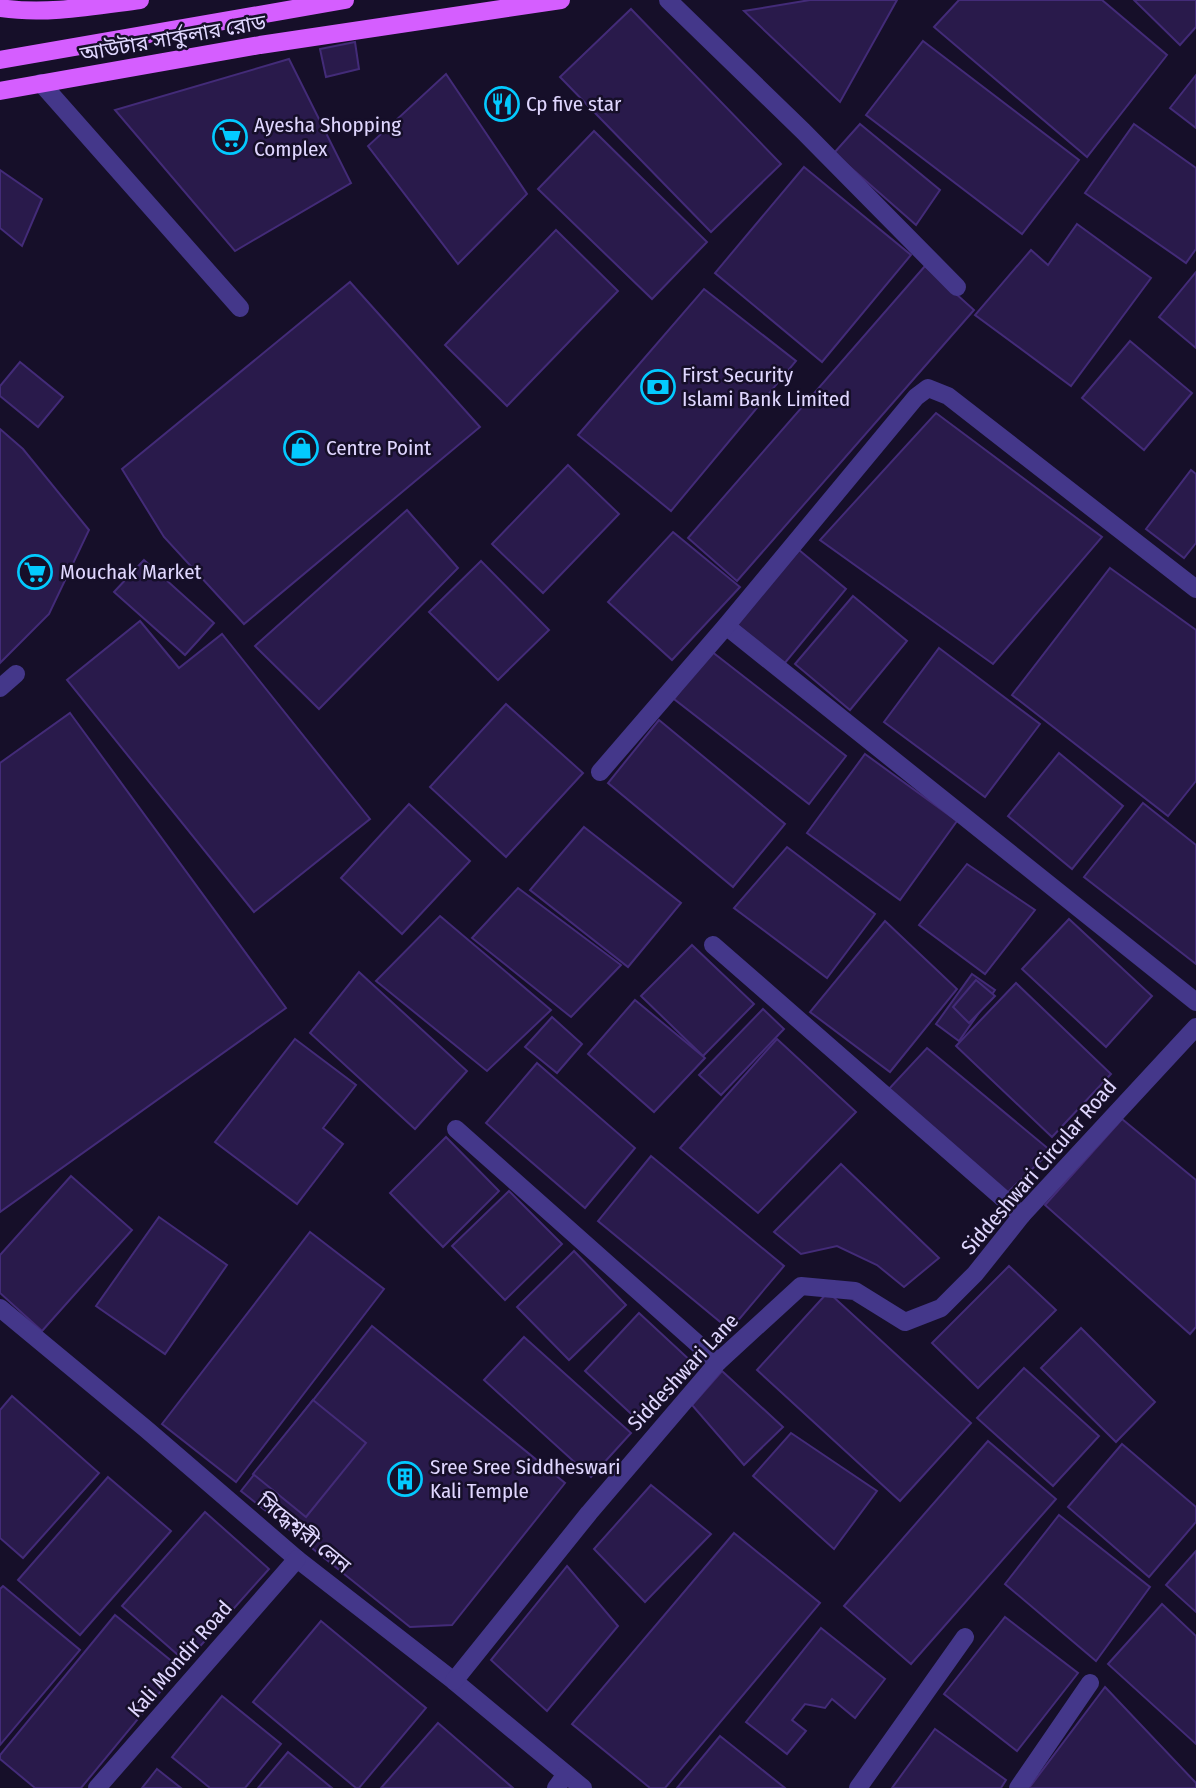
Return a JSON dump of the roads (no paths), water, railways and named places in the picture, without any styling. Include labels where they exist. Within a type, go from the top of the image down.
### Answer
[{"type":"main road","points":[[0,7],[30,0]]},
{"type":"main road","points":[[0,7],[13,10],[72,9],[140,0]]},
{"type":"main road","points":[[3,90],[0,62],[345,0]]},
{"type":"main road","name":"আউটার সার্কুলার রোড","points":[[3,90],[260,46],[561,0]]},
{"type":"street","points":[[668,0],[803,131],[957,287]]},
{"type":"street","points":[[41,83],[240,308]]},
{"type":"street","points":[[600,772],[726,626],[916,397],[928,388],[948,396],[1196,589]]},
{"type":"street","points":[[726,626],[1196,1002]]},
{"type":"street","points":[[0,688],[16,674]]},
{"type":"street","points":[[713,945],[1022,1215]]},
{"type":"street","name":"Siddeshwari Circular Road","points":[[905,1322],[941,1308],[975,1274],[1022,1215],[1196,1027]]},
{"type":"street","points":[[456,1129],[718,1362]]},
{"type":"street","name":"Siddeshwari Lane","points":[[454,1681],[589,1513],[718,1362],[801,1286],[855,1291],[905,1322]]},
{"type":"street","name":"সিদ্ধেশ্বরী লেন","points":[[0,1308],[297,1559],[454,1681],[561,1781],[583,1788]]},
{"type":"street","name":"Kali Mondir Road","points":[[97,1788],[297,1559]]},
{"type":"street","points":[[858,1788],[965,1637]]},
{"type":"street","points":[[1018,1788],[1090,1683]]},
{"type":"place","name":"Cp five star","points":[[502,104]]},
{"type":"place","name":"Ayesha Shopping Complex","points":[[230,137]]},
{"type":"place","name":"First Security Islami Bank Limited","points":[[658,387]]},
{"type":"place","name":"Centre Point","points":[[301,448]]},
{"type":"place","name":"Mouchak Market","points":[[35,572]]},
{"type":"place","name":"Sree Sree Siddheswari Kali Temple","points":[[405,1479]]}]
